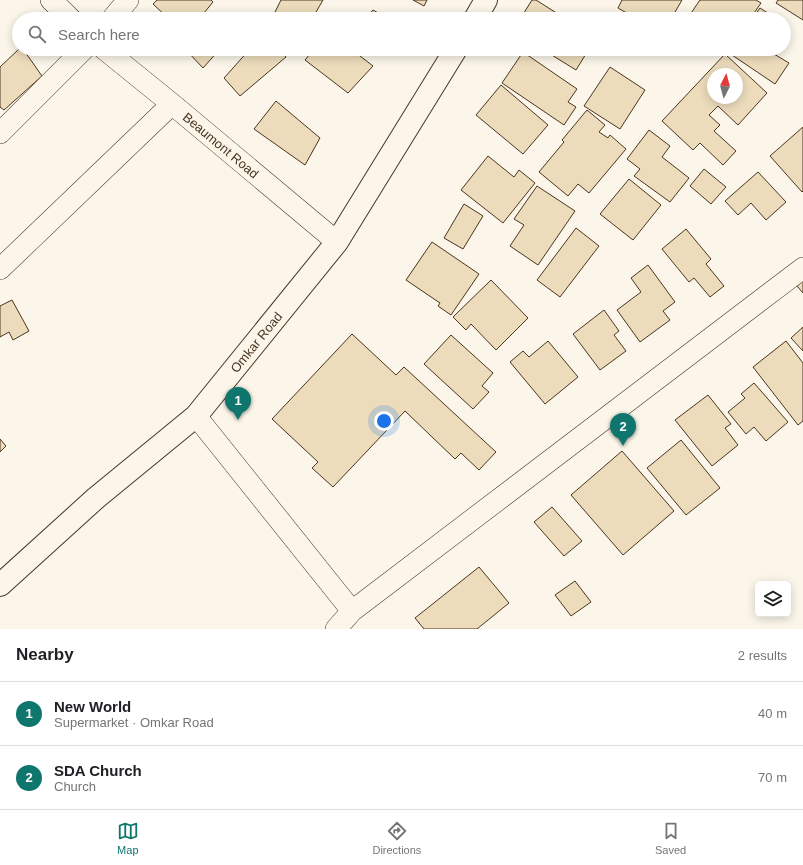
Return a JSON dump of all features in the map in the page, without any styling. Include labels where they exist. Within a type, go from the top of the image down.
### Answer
[{"type":"street","points":[[51,0],[64,12]]},
{"type":"street","points":[[118,12],[128,0]]},
{"type":"street","points":[[479,12],[486,0]]},
{"type":"street","points":[[0,133],[77,56]]},
{"type":"street","name":"Beaumont Road","points":[[113,56],[337,242]]},
{"type":"street","name":"Omkar Road","points":[[0,585],[96,498],[196,416],[337,242],[452,56]]},
{"type":"street","points":[[0,269],[172,104]]},
{"type":"street","points":[[336,629],[352,611],[803,268]]},
{"type":"street","points":[[196,416],[352,611]]},
{"type":"building","points":[[157,0],[211,0],[213,2],[205,12],[162,12],[153,4]]},
{"type":"building","points":[[281,0],[323,0],[316,12],[275,12]]},
{"type":"building","points":[[413,0],[427,0],[424,6]]},
{"type":"building","points":[[532,0],[536,0],[555,12],[524,12]]},
{"type":"building","points":[[622,0],[682,0],[675,12],[625,12],[618,8]]},
{"type":"building","points":[[700,0],[756,0],[761,3],[755,12],[692,12]]},
{"type":"building","points":[[778,0],[803,0],[803,20],[791,12],[776,3]]},
{"type":"building","points":[[760,8],[766,12],[757,12]]},
{"type":"building","points":[[12,56],[28,56],[42,76],[4,110],[0,107],[0,67]]},
{"type":"building","points":[[192,56],[214,56],[203,68]]},
{"type":"building","points":[[244,56],[286,57],[240,96],[224,78]]},
{"type":"building","points":[[308,56],[360,56],[373,66],[348,93],[305,60]]},
{"type":"building","points":[[520,56],[529,56],[577,89],[568,102],[576,107],[564,125],[502,83]]},
{"type":"building","points":[[553,56],[585,56],[576,70]]},
{"type":"building","points":[[723,56],[727,56],[740,68],[712,68]]},
{"type":"building","points":[[733,56],[777,56],[789,63],[775,84]]},
{"type":"building","points":[[610,67],[645,90],[620,129],[584,106]]},
{"type":"building","points":[[743,71],[767,93],[738,125],[718,106],[709,115],[720,125],[714,131],[736,151],[723,165],[700,143],[693,150],[662,121],[707,73],[707,104],[743,104]]},
{"type":"building","points":[[501,85],[548,125],[523,154],[476,115]]},
{"type":"building","points":[[276,101],[320,138],[305,165],[254,129]]},
{"type":"building","points":[[587,110],[605,125],[599,132],[608,138],[610,135],[626,149],[589,193],[578,184],[568,196],[539,172],[564,142],[562,140]]},
{"type":"building","points":[[803,127],[803,191],[802,192],[770,156]]},
{"type":"building","points":[[649,130],[670,146],[662,157],[689,178],[670,202],[634,176],[640,169],[627,159]]},
{"type":"building","points":[[488,156],[514,177],[519,170],[535,183],[503,223],[461,190]]},
{"type":"building","points":[[704,169],[726,187],[711,204],[690,186]]},
{"type":"building","points":[[758,172],[786,202],[766,220],[751,203],[738,215],[725,201]]},
{"type":"building","points":[[629,179],[661,205],[633,240],[600,214]]},
{"type":"building","points":[[537,186],[575,211],[538,265],[510,246],[524,225],[514,219]]},
{"type":"building","points":[[464,204],[483,216],[463,249],[444,238]]},
{"type":"building","points":[[576,228],[599,246],[560,297],[537,280]]},
{"type":"building","points":[[686,229],[711,259],[706,264],[724,286],[710,297],[694,278],[689,282],[662,249]]},
{"type":"building","points":[[432,242],[479,274],[451,315],[438,306],[440,303],[406,280]]},
{"type":"building","points":[[648,265],[675,302],[663,311],[670,320],[640,342],[617,310],[641,292],[631,278]]},
{"type":"building","points":[[491,280],[528,318],[496,350],[471,324],[466,330],[453,317]]},
{"type":"building","points":[[803,281],[803,293],[797,286]]},
{"type":"building","points":[[12,300],[29,331],[13,340],[9,332],[0,337],[0,306]]},
{"type":"building","points":[[604,310],[619,331],[614,335],[626,351],[600,370],[573,334]]},
{"type":"building","points":[[803,327],[803,351],[791,338]]},
{"type":"building","points":[[352,334],[396,375],[404,367],[496,452],[479,470],[461,453],[455,459],[405,411],[333,487],[312,468],[318,462],[272,419]]},
{"type":"building","points":[[451,335],[493,373],[482,386],[489,392],[473,409],[424,364]]},
{"type":"building","points":[[548,341],[578,377],[545,404],[510,362],[523,351],[529,357]]},
{"type":"building","points":[[786,341],[803,363],[803,421],[798,425],[753,367]]},
{"type":"building","points":[[754,383],[788,422],[766,441],[754,427],[746,434],[728,412],[745,398],[741,394]]},
{"type":"building","points":[[708,395],[731,424],[725,428],[738,445],[712,466],[675,420]]},
{"type":"building","points":[[0,439],[6,446],[0,452]]},
{"type":"building","points":[[681,440],[720,488],[686,515],[647,468]]},
{"type":"building","points":[[622,451],[674,511],[623,555],[571,495]]},
{"type":"building","points":[[552,507],[582,541],[564,556],[534,522]]},
{"type":"building","points":[[479,567],[509,603],[477,629],[424,629],[415,618]]},
{"type":"building","points":[[575,581],[591,602],[571,616],[555,595]]},
{"type":"place","name":"New World","points":[[238,420]]},
{"type":"place","name":"SDA Church","points":[[623,446]]}]
